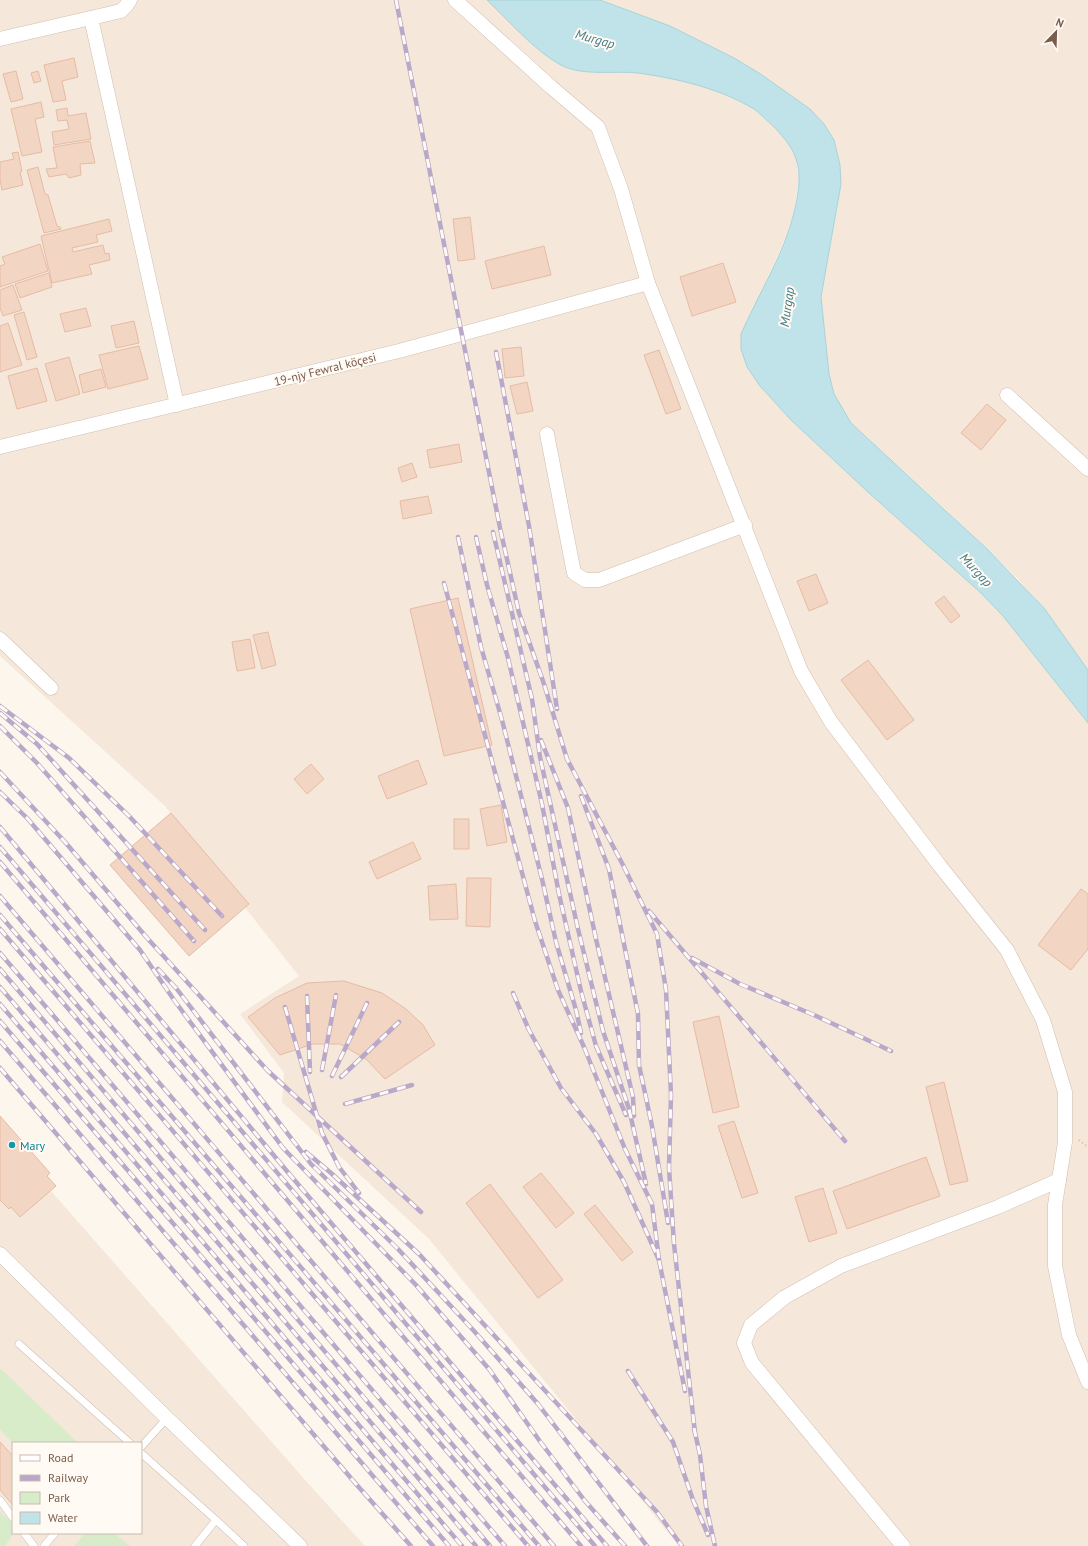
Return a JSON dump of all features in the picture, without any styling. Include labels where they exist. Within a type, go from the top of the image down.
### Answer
[{"type":"street","points":[[0,38],[121,10],[130,0]]},
{"type":"street","points":[[455,0],[551,87],[598,127],[621,189],[648,283],[745,525],[801,671],[831,722],[940,866],[1007,950],[1043,1020],[1065,1092],[1065,1142],[1055,1205],[1055,1266],[1069,1335],[1088,1382]]},
{"type":"street","points":[[91,18],[177,405]]},
{"type":"street","name":"19-njy Fewral köçesi","points":[[0,447],[399,351],[648,283]]},
{"type":"street","points":[[1007,396],[1088,469]]},
{"type":"street","points":[[547,434],[574,573],[585,580],[599,580],[745,525]]},
{"type":"street","points":[[0,638],[51,688]]},
{"type":"street","points":[[903,1546],[752,1363],[744,1343],[751,1325],[785,1297],[841,1266],[998,1207],[1059,1180]]},
{"type":"street","points":[[0,1254],[300,1546]]},
{"type":"lane","points":[[19,1344],[129,1442]]},
{"type":"lane","points":[[142,1446],[167,1418]]},
{"type":"lane","points":[[142,1454],[244,1546]]},
{"type":"lane","points":[[0,1500],[12,1517]]},
{"type":"lane","points":[[195,1546],[216,1520]]},
{"type":"lane","points":[[25,1534],[34,1546]]},
{"type":"lane","points":[[44,1546],[54,1534]]},
{"type":"shaded area","points":[[0,0],[487,0],[521,33],[559,64],[574,70],[641,73],[676,79],[709,88],[755,109],[779,132],[789,145],[796,159],[799,180],[794,213],[788,232],[746,323],[760,386],[790,419],[869,493],[981,593],[1003,616],[1088,723],[1088,1546],[679,1546],[429,1239],[282,1102],[284,1073],[240,1014],[299,976],[165,806],[0,656]]},
{"type":"shaded area","points":[[600,0],[1088,0],[1088,670],[1044,608],[1017,578],[943,507],[851,423],[834,394],[829,374],[821,297],[838,204],[840,165],[834,140],[824,124],[810,109],[759,73],[734,58],[670,26]]},
{"type":"shaded area","points":[[0,1133],[306,1481],[365,1546],[0,1546]]},
{"type":"green space","points":[[0,1368],[77,1442],[12,1442],[0,1430]]},
{"type":"green space","points":[[0,1511],[12,1523],[12,1534],[13,1534],[5,1546],[0,1546]]},
{"type":"green space","points":[[84,1534],[115,1534],[130,1546],[74,1546]]},
{"type":"water","name":"Murgap","points":[[487,0],[600,0],[670,26],[734,58],[759,73],[810,109],[824,124],[834,140],[840,165],[841,184],[821,297],[829,374],[834,394],[851,423],[987,549],[1044,608],[1088,670],[1088,723],[1003,616],[981,593],[869,493],[790,419],[760,386],[747,367],[741,349],[741,334],[784,244],[790,228],[798,193],[798,165],[792,149],[782,136],[754,109],[728,96],[701,86],[645,74],[579,71],[559,64],[531,43]]},
{"type":"building","points":[[74,58],[78,77],[62,81],[66,100],[53,102],[44,65]]},
{"type":"building","points":[[16,71],[23,99],[11,102],[3,74]]},
{"type":"building","points":[[38,71],[41,81],[34,83],[31,73]]},
{"type":"building","points":[[41,102],[44,117],[35,119],[42,152],[22,156],[11,109]]},
{"type":"building","points":[[67,108],[68,116],[86,113],[91,139],[54,145],[52,132],[69,129],[67,120],[58,121],[56,110]]},
{"type":"building","points":[[90,141],[95,163],[80,164],[81,175],[69,178],[66,174],[49,177],[46,169],[57,168],[53,147]]},
{"type":"building","points":[[18,152],[23,185],[2,190],[0,180],[0,162],[14,159],[12,153]]},
{"type":"building","points":[[38,167],[45,194],[48,195],[57,226],[61,229],[44,233],[27,170]]},
{"type":"building","points":[[470,217],[475,259],[458,261],[453,219]]},
{"type":"building","points":[[109,219],[112,231],[96,235],[98,242],[72,248],[73,252],[103,245],[105,254],[109,253],[110,260],[89,265],[92,274],[52,283],[41,236]]},
{"type":"building","points":[[40,244],[48,271],[0,287],[0,266],[5,264],[2,257]]},
{"type":"building","points":[[544,246],[551,275],[492,289],[485,261]]},
{"type":"building","points":[[723,263],[736,302],[692,316],[680,277]]},
{"type":"building","points":[[49,273],[52,287],[20,298],[15,284]]},
{"type":"building","points":[[13,285],[22,310],[3,316],[0,308],[0,290]]},
{"type":"building","points":[[86,308],[91,326],[65,332],[60,314]]},
{"type":"building","points":[[24,312],[37,357],[27,360],[14,315]]},
{"type":"building","points":[[134,321],[139,343],[116,348],[111,326]]},
{"type":"building","points":[[8,323],[22,365],[0,372],[0,326]]},
{"type":"building","points":[[139,346],[148,379],[108,389],[99,355]]},
{"type":"building","points":[[521,347],[524,376],[505,378],[502,349]]},
{"type":"building","points":[[659,350],[681,409],[666,414],[644,355]]},
{"type":"building","points":[[69,357],[80,394],[56,401],[45,364]]},
{"type":"building","points":[[37,368],[47,401],[17,409],[8,376]]},
{"type":"building","points":[[101,369],[106,387],[83,393],[79,375]]},
{"type":"building","points":[[527,382],[533,411],[517,414],[510,386]]},
{"type":"building","points":[[987,404],[1006,420],[981,450],[961,433]]},
{"type":"building","points":[[459,444],[462,462],[430,468],[427,450]]},
{"type":"building","points":[[412,463],[417,477],[402,482],[398,468]]},
{"type":"building","points":[[428,496],[432,513],[403,519],[400,501]]},
{"type":"building","points":[[816,574],[828,603],[809,611],[797,581]]},
{"type":"building","points":[[944,596],[960,616],[951,623],[935,603]]},
{"type":"building","points":[[458,598],[492,745],[444,756],[410,609]]},
{"type":"building","points":[[268,632],[276,665],[262,669],[253,635]]},
{"type":"building","points":[[250,639],[255,668],[237,671],[232,642]]},
{"type":"building","points":[[868,660],[914,720],[887,740],[841,680]]},
{"type":"building","points":[[418,760],[427,784],[387,799],[378,776]]},
{"type":"building","points":[[311,764],[324,779],[307,794],[294,779]]},
{"type":"building","points":[[501,805],[507,842],[487,846],[480,809]]},
{"type":"building","points":[[171,813],[249,904],[189,956],[110,865]]},
{"type":"building","points":[[454,819],[469,819],[469,849],[454,849]]},
{"type":"building","points":[[413,842],[421,859],[377,879],[369,862]]},
{"type":"building","points":[[467,878],[491,878],[490,927],[466,926]]},
{"type":"building","points":[[456,884],[458,919],[430,920],[428,886]]},
{"type":"building","points":[[1081,889],[1088,894],[1088,949],[1071,970],[1038,945]]},
{"type":"building","points":[[344,981],[382,993],[406,1009],[423,1025],[435,1045],[385,1079],[366,1059],[340,1044],[313,1044],[280,1055],[248,1017],[275,998],[307,983]]},
{"type":"building","points":[[719,1016],[739,1107],[713,1113],[693,1022]]},
{"type":"building","points":[[944,1082],[968,1181],[950,1185],[926,1087]]},
{"type":"building","name":"Mary","points":[[0,1116],[50,1173],[47,1176],[56,1186],[20,1217],[11,1207],[9,1209],[0,1200]]},
{"type":"building","points":[[734,1121],[758,1193],[742,1198],[718,1126]]},
{"type":"building","points":[[926,1157],[940,1196],[847,1229],[833,1191]]},
{"type":"building","points":[[541,1173],[574,1213],[556,1228],[523,1187]]},
{"type":"building","points":[[490,1184],[563,1280],[538,1298],[466,1203]]},
{"type":"building","points":[[823,1188],[837,1233],[809,1242],[795,1197]]},
{"type":"building","points":[[595,1205],[633,1252],[622,1261],[584,1214]]},
{"type":"building","points":[[0,1442],[12,1455],[12,1504],[0,1490]]},
{"type":"railway","points":[[396,0],[500,528],[519,613],[544,684],[567,759],[623,865],[657,934],[666,990],[671,1095],[669,1168],[674,1244],[695,1433]]},
{"type":"railway","points":[[496,352],[529,526],[557,709]]},
{"type":"railway","points":[[493,532],[532,699],[540,757],[578,929],[603,1031],[629,1109],[646,1184]]},
{"type":"railway","points":[[458,537],[481,647],[502,720],[542,879],[556,942],[576,1010],[581,1033]]},
{"type":"railway","points":[[476,537],[487,585],[508,658],[542,804],[559,894],[581,991],[596,1046],[626,1115]]},
{"type":"railway","points":[[444,583],[535,921],[558,990],[584,1047],[625,1149],[652,1204],[659,1260]]},
{"type":"railway","points":[[0,706],[69,758],[129,816],[222,916]]},
{"type":"railway","points":[[0,713],[37,744],[205,930]]},
{"type":"railway","points":[[0,726],[37,763],[194,941]]},
{"type":"railway","points":[[541,740],[568,808],[596,939],[633,1097],[634,1116]]},
{"type":"railway","points":[[0,772],[65,842],[148,939],[268,1071],[421,1212]]},
{"type":"railway","points":[[0,792],[27,818],[140,950],[174,1000],[283,1148],[416,1285],[489,1369],[539,1440],[585,1501],[625,1546]]},
{"type":"railway","points":[[581,796],[609,869],[638,1014],[639,1065],[652,1126],[668,1223]]},
{"type":"railway","points":[[0,827],[291,1176],[607,1546]]},
{"type":"railway","points":[[0,847],[595,1546]]},
{"type":"railway","points":[[0,862],[581,1546]]},
{"type":"railway","points":[[0,896],[554,1546]]},
{"type":"railway","points":[[649,911],[845,1141]]},
{"type":"railway","points":[[0,915],[539,1546]]},
{"type":"railway","points":[[0,929],[528,1546]]},
{"type":"railway","points":[[0,953],[505,1546]]},
{"type":"railway","points":[[692,958],[740,984],[814,1015],[891,1051]]},
{"type":"railway","points":[[0,969],[490,1546]]},
{"type":"railway","points":[[158,969],[176,988],[311,1164],[398,1249],[474,1331],[538,1404],[647,1546]]},
{"type":"railway","points":[[0,987],[476,1546]]},
{"type":"railway","points":[[513,993],[529,1030],[561,1088],[596,1134],[624,1182],[659,1260],[685,1391]]},
{"type":"railway","points":[[322,1070],[336,995]]},
{"type":"railway","points":[[307,996],[310,1072]]},
{"type":"railway","points":[[332,1076],[367,1003]]},
{"type":"railway","points":[[0,1004],[462,1546]]},
{"type":"railway","points":[[285,1007],[322,1133],[339,1167],[359,1193]]},
{"type":"railway","points":[[0,1021],[449,1546]]},
{"type":"railway","points":[[341,1077],[399,1022]]},
{"type":"railway","points":[[0,1041],[433,1546]]},
{"type":"railway","points":[[0,1068],[356,1484],[411,1546]]},
{"type":"railway","points":[[345,1104],[412,1085]]},
{"type":"railway","points":[[306,1152],[419,1254],[657,1512],[682,1546]]},
{"type":"railway","points":[[628,1371],[673,1442],[693,1500],[708,1535]]},
{"type":"railway","points":[[694,1428],[700,1455],[706,1506],[715,1546]]},
{"type":"place","name":"Mary","points":[[12,1145]]}]
